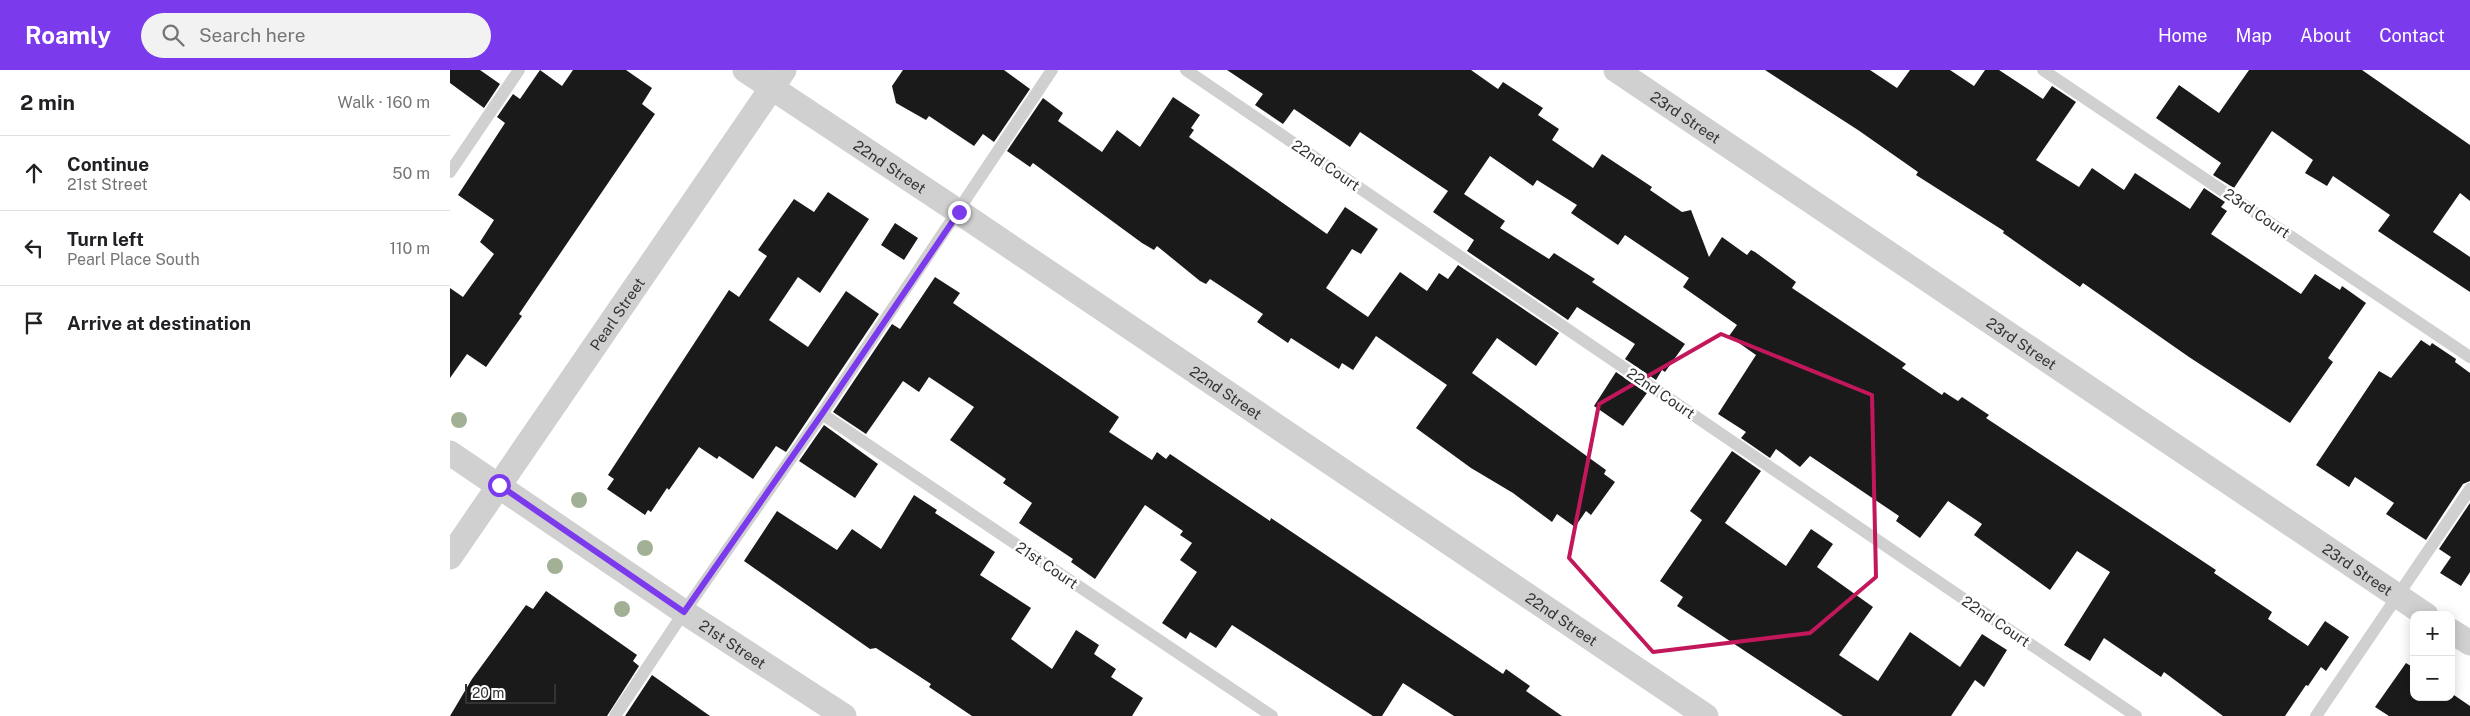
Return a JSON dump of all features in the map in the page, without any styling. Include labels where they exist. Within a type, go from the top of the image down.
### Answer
[{"type":"street","name":"22nd Street","points":[[745,70],[778,79],[959,212],[1706,716]]},
{"type":"street","name":"23rd Street","points":[[1616,70],[2288,520],[2420,611]]},
{"type":"street","name":"Pearl Street","points":[[450,558],[778,79]]},
{"type":"street","name":"21st Street","points":[[450,452],[684,612],[844,716]]},
{"type":"street","points":[[2455,634],[2470,643]]},
{"type":"lane","points":[[450,172],[454,158],[519,70]]},
{"type":"lane","points":[[615,716],[684,612],[822,414],[959,212],[1052,70]]},
{"type":"lane","name":"22nd Court","points":[[1186,70],[2136,716]]},
{"type":"lane","name":"23rd Court","points":[[2044,70],[2470,357]]},
{"type":"lane","name":"21st Court","points":[[822,414],[1272,716]]},
{"type":"lane","points":[[2316,716],[2470,489]]},
{"type":"highlighted area","points":[[1721,334],[1872,395],[1876,577],[1810,633],[1653,652],[1569,558],[1599,404]]},
{"type":"building","points":[[450,70],[480,70],[500,84],[484,108],[450,83]]},
{"type":"building","points":[[540,70],[562,86],[573,70],[626,70],[652,88],[642,104],[655,114],[519,314],[522,316],[486,367],[467,354],[450,378],[450,288],[463,297],[494,254],[480,242],[494,220],[458,195],[505,123],[497,117],[513,94],[520,99]]},
{"type":"building","points":[[903,70],[1004,70],[1030,89],[994,142],[983,134],[974,146],[929,116],[926,120],[896,103],[892,86]]},
{"type":"building","points":[[1227,70],[1471,70],[1498,89],[1503,82],[1543,108],[1538,115],[1559,129],[1552,140],[1593,168],[1602,154],[1652,187],[1650,190],[1682,212],[1691,210],[1709,257],[1722,237],[1747,255],[1751,250],[1755,252],[1796,282],[1792,288],[1906,364],[1902,368],[1942,395],[1944,392],[1958,401],[1962,397],[1989,415],[1986,418],[2216,570],[2214,573],[2272,612],[2268,619],[2308,646],[2325,621],[2349,637],[2326,671],[2321,667],[2285,716],[2223,716],[2164,672],[2161,677],[2104,638],[2090,661],[2064,645],[2110,572],[2077,551],[2050,590],[1974,535],[1982,524],[1948,501],[1920,538],[1896,521],[1899,516],[1810,456],[1800,467],[1776,449],[1770,458],[1741,438],[1746,432],[1718,414],[1756,355],[1729,336],[1737,325],[1683,287],[1689,278],[1625,235],[1618,245],[1571,213],[1577,205],[1537,180],[1533,186],[1490,156],[1464,194],[1505,221],[1500,228],[1549,259],[1554,253],[1595,279],[1592,282],[1685,344],[1665,372],[1662,370],[1656,380],[1625,359],[1635,344],[1577,307],[1568,320],[1467,251],[1474,240],[1433,212],[1448,191],[1360,132],[1350,147],[1294,109],[1283,124],[1255,105],[1263,94]]},
{"type":"building","points":[[1765,70],[1870,70],[1897,88],[1910,70],[1950,70],[1974,86],[1985,70],[1999,70],[2043,99],[2052,86],[2076,102],[2036,160],[2079,187],[2092,168],[2124,190],[2135,173],[2190,209],[2204,188],[2225,202],[2221,207],[2227,211],[2211,234],[2301,294],[2315,274],[2340,290],[2342,286],[2366,303],[2328,358],[2333,362],[2290,423],[2189,357],[2083,283],[2080,287],[2003,233],[2004,231],[1916,175],[1918,172],[1858,130]]},
{"type":"building","points":[[2249,70],[2362,70],[2470,145],[2470,201],[2460,193],[2433,232],[2470,257],[2470,292],[2378,231],[2390,215],[2333,176],[2327,186],[2305,173],[2313,160],[2272,131],[2234,188],[2213,175],[2221,163],[2156,118],[2179,85],[2219,113]]},
{"type":"building","points":[[1173,97],[1200,115],[1191,128],[1194,130],[1189,137],[1327,234],[1345,207],[1378,229],[1361,254],[1352,249],[1326,288],[1368,317],[1400,272],[1427,291],[1439,273],[1448,279],[1458,265],[1559,333],[1536,366],[1497,338],[1472,373],[1606,470],[1604,474],[1615,482],[1591,515],[1586,511],[1575,527],[1557,514],[1552,522],[1513,493],[1471,468],[1416,428],[1447,385],[1376,336],[1353,370],[1342,363],[1339,369],[1291,338],[1288,343],[1257,322],[1263,314],[1210,279],[1206,284],[1200,281],[1157,246],[1154,250],[1142,243],[1033,163],[1030,167],[1007,151],[1043,98],[1063,113],[1058,121],[1102,152],[1117,130],[1140,147]]},
{"type":"building","points":[[828,192],[869,219],[820,293],[798,277],[769,320],[808,347],[846,291],[879,314],[786,452],[776,446],[753,479],[719,456],[717,459],[699,447],[669,490],[667,488],[651,512],[648,510],[645,515],[607,489],[614,479],[608,475],[729,290],[739,297],[767,256],[758,250],[794,199],[814,212]]},
{"type":"building","points":[[895,223],[918,238],[904,260],[881,245]]},
{"type":"building","points":[[935,277],[960,293],[953,303],[1119,417],[1109,432],[1152,460],[1157,452],[1166,459],[1170,454],[1270,521],[1271,518],[1503,674],[1506,669],[1530,686],[1526,691],[1562,716],[1454,716],[1403,683],[1382,716],[1373,716],[1232,625],[1216,648],[1190,632],[1186,639],[1162,623],[1197,572],[1180,560],[1192,543],[1180,535],[1183,531],[1145,505],[1095,579],[1071,562],[1073,559],[1019,523],[1032,503],[1003,483],[1006,479],[950,440],[974,407],[929,377],[919,392],[903,381],[866,434],[833,412],[892,324],[900,329]]},
{"type":"building","points":[[2421,340],[2430,346],[2432,343],[2456,359],[2455,362],[2470,373],[2470,481],[2463,484],[2426,540],[2386,514],[2394,503],[2355,477],[2349,487],[2316,465],[2379,371],[2391,378]]},
{"type":"building","points":[[1616,372],[1647,393],[1623,426],[1594,406]]},
{"type":"building","points":[[824,425],[878,464],[855,498],[799,461]]},
{"type":"building","points":[[1732,451],[1761,471],[1725,523],[1786,566],[1811,529],[1833,544],[1817,567],[1873,607],[1839,655],[1878,681],[1910,632],[1960,667],[1982,634],[2007,650],[1984,687],[1975,680],[1951,716],[1843,716],[1677,606],[1683,597],[1660,581],[1702,520],[1690,511]]},
{"type":"building","points":[[914,495],[937,510],[935,513],[995,552],[980,575],[1031,608],[1011,639],[1052,669],[1076,630],[1099,645],[1094,654],[1116,669],[1111,677],[1143,698],[1132,716],[972,716],[929,687],[931,684],[876,648],[870,649],[744,561],[777,511],[837,550],[852,529],[881,549]]},
{"type":"building","points":[[2470,503],[2470,572],[2461,586],[2440,573],[2451,557],[2439,549]]},
{"type":"building","points":[[546,591],[637,655],[633,661],[639,666],[607,716],[450,716],[472,679],[526,605],[533,609]]},
{"type":"building","points":[[2406,663],[2410,666],[2410,701],[2455,701],[2455,696],[2470,706],[2470,716],[2389,716],[2375,707]]},
{"type":"building","points":[[652,675],[710,716],[625,716]]},
{"type":"route","points":[[499,485],[684,612],[822,414],[959,212]]}]
